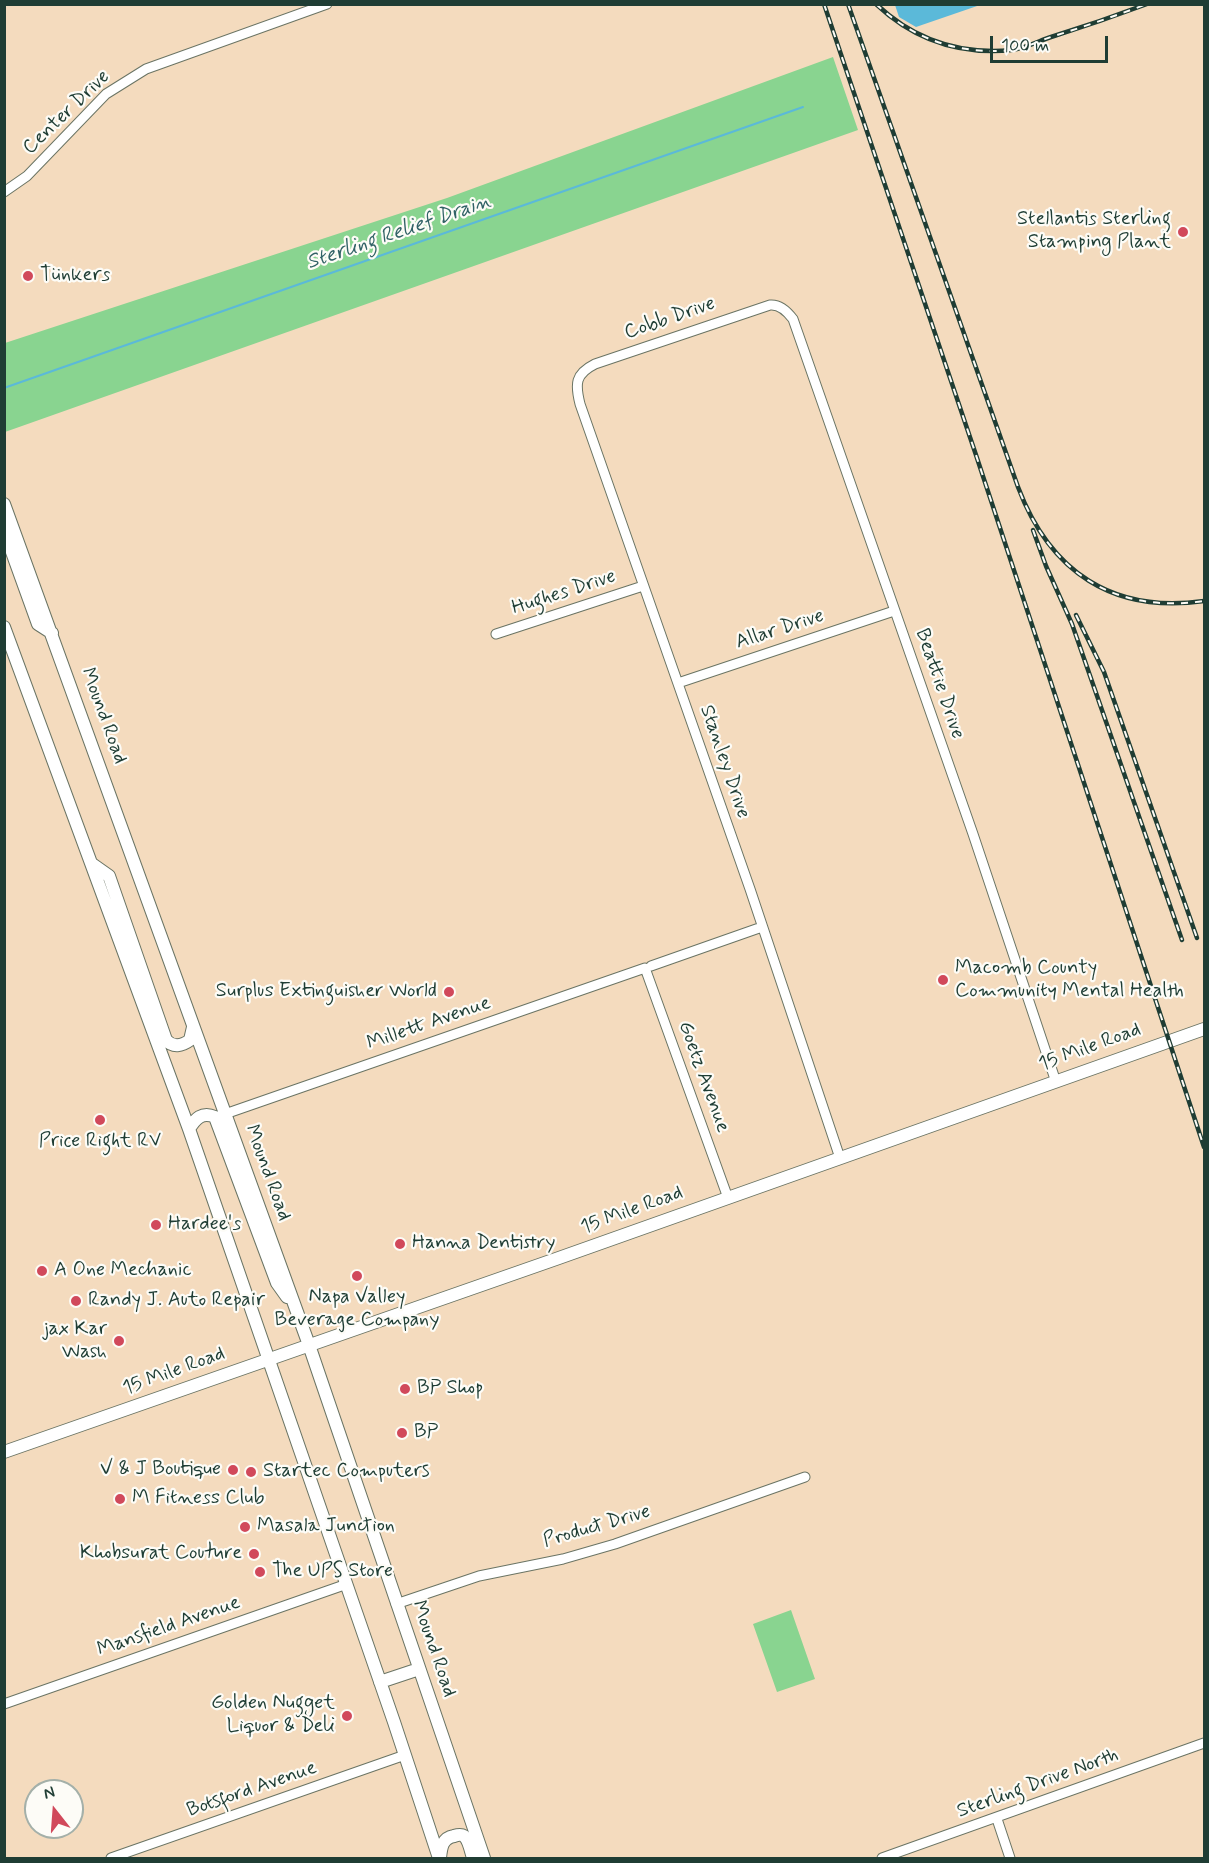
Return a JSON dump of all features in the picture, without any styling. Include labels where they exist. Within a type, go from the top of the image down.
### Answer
[{"type":"main road","name":"Mound Road","points":[[4,504],[309,1345],[484,1858]]},
{"type":"main road","points":[[4,530],[38,624],[52,633]]},
{"type":"main road","points":[[4,627],[189,1129],[439,1858]]},
{"type":"main road","points":[[92,864],[108,876],[166,1040],[177,1046],[186,1043],[190,1040],[193,1026]]},
{"type":"main road","name":"15 Mile Road","points":[[6,1448],[309,1345],[1204,1029]]},
{"type":"main road","points":[[189,1129],[194,1120],[201,1116],[208,1114],[215,1117],[277,1283],[295,1308]]},
{"type":"main road","points":[[380,1682],[419,1669]]},
{"type":"main road","points":[[439,1858],[444,1841],[449,1837],[460,1835],[465,1836],[468,1841],[473,1858]]},
{"type":"street","name":"Center Drive","points":[[4,192],[27,176],[106,94],[146,69],[327,4]]},
{"type":"street","name":"Cobb Drive","points":[[579,377],[595,364],[764,306],[778,305]]},
{"type":"street","name":"Beattie Drive","points":[[778,305],[788,312],[796,327],[973,834],[1056,1082]]},
{"type":"street","name":"Stanley Drive","points":[[579,377],[577,388],[580,404],[840,1158]]},
{"type":"street","name":"Hughes Drive","points":[[496,634],[643,586]]},
{"type":"street","name":"Allar Drive","points":[[678,683],[894,610]]},
{"type":"street","name":"Millett Avenue","points":[[225,1114],[762,927]]},
{"type":"street","name":"Goetz Avenue","points":[[648,967],[728,1198]]},
{"type":"street","name":"Product Drive","points":[[396,1604],[479,1576],[563,1559],[615,1544],[805,1477]]},
{"type":"street","name":"Mansfield Avenue","points":[[4,1704],[346,1584]]},
{"type":"street","name":"Sterling Drive North","points":[[882,1858],[997,1819],[1204,1743]]},
{"type":"street","name":"Botsford Avenue","points":[[111,1858],[405,1755]]},
{"type":"street","points":[[997,1819],[1010,1858]]},
{"type":"green space","name":"Sterling Relief Drain","points":[[833,57],[858,130],[5,432],[5,343],[447,198]]},
{"type":"green space","points":[[791,1610],[815,1679],[777,1692],[753,1624]]},
{"type":"water","points":[[895,4],[980,5],[916,27],[899,17]]},
{"type":"waterway","name":"Sterling Relief Drain","points":[[4,388],[803,107]]},
{"type":"railway","points":[[824,4],[976,455],[1204,1147]]},
{"type":"railway","points":[[848,4],[1018,487],[1031,517],[1067,564],[1089,581],[1114,593],[1141,601],[1171,603],[1204,601]]},
{"type":"railway","points":[[876,4],[891,17],[922,36],[956,47],[993,51],[1022,48],[1147,4]]},
{"type":"railway","points":[[1033,530],[1072,624],[1182,940]]},
{"type":"railway","points":[[1076,615],[1104,672],[1197,938]]},
{"type":"place","name":"Stellantis Sterling Stamping Plant","points":[[1183,232]]},
{"type":"place","name":"Tünkers","points":[[28,276]]},
{"type":"place","name":"Macomb County Community Mental Health","points":[[943,980]]},
{"type":"place","name":"Surplus Extinguisher World","points":[[449,992]]},
{"type":"place","name":"Price Right RV","points":[[100,1120]]},
{"type":"place","name":"Hardee's","points":[[156,1225]]},
{"type":"place","name":"Hanna Dentistry","points":[[400,1244]]},
{"type":"place","name":"A One Mechanic","points":[[42,1271]]},
{"type":"place","name":"Napa Valley Beverage Company","points":[[357,1276]]},
{"type":"place","name":"Randy J. Auto Repair","points":[[76,1301]]},
{"type":"place","name":"jax Kar Wash","points":[[119,1341]]},
{"type":"place","name":"BP Shop","points":[[405,1389]]},
{"type":"place","name":"BP","points":[[402,1433]]},
{"type":"place","name":"V & J Boutique","points":[[233,1470]]},
{"type":"place","name":"Startec Computers","points":[[251,1472]]},
{"type":"place","name":"M Fitness Club","points":[[120,1499]]},
{"type":"place","name":"Masala Junction","points":[[245,1527]]},
{"type":"place","name":"Khobsurat Couture","points":[[254,1554]]},
{"type":"place","name":"The UPS Store","points":[[260,1572]]},
{"type":"place","name":"Golden Nugget Liquor & Deli","points":[[347,1716]]}]
